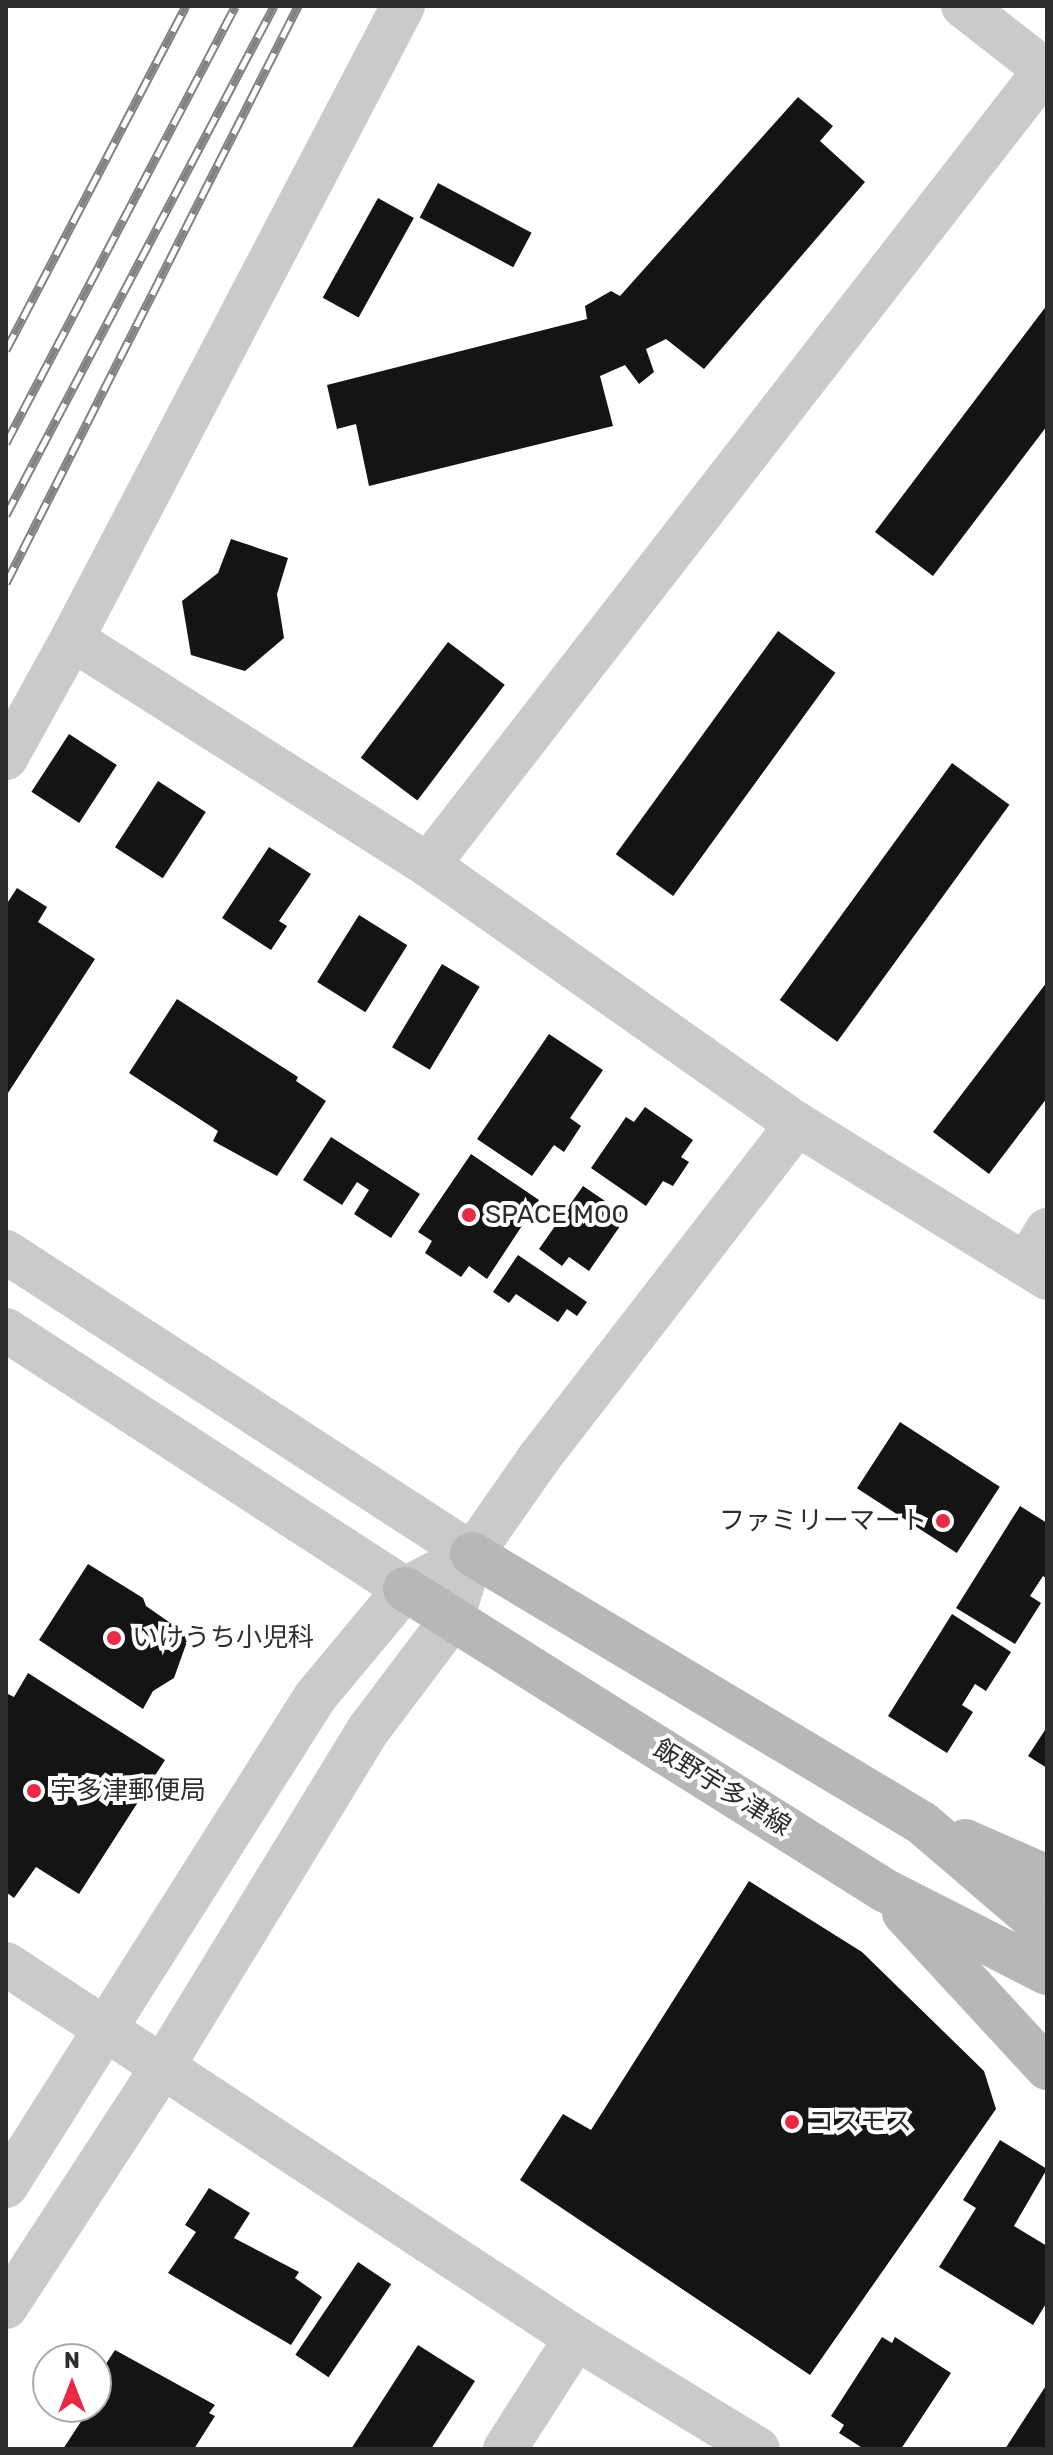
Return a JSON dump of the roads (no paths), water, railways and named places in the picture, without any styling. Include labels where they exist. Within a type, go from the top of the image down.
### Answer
[{"type":"main road","points":[[472,1554],[922,1823],[1047,1877]]},
{"type":"main road","name":"飯野宇多津線","points":[[405,1589],[884,1890],[1047,1973]]},
{"type":"main road","points":[[922,1823],[1047,1930]]},
{"type":"main road","points":[[884,1890],[1047,2068]]},
{"type":"street","points":[[6,758],[72,639],[403,6]]},
{"type":"street","points":[[428,865],[1045,70],[963,6]]},
{"type":"street","points":[[72,639],[428,865],[797,1124],[1040,1258]]},
{"type":"street","points":[[6,2307],[163,2066],[369,1729],[452,1619],[472,1554],[539,1458],[797,1124]]},
{"type":"street","points":[[6,1252],[472,1554]]},
{"type":"street","points":[[6,1330],[405,1589]]},
{"type":"street","points":[[6,2186],[315,1697],[405,1589],[472,1554]]},
{"type":"street","points":[[6,1964],[576,2338],[758,2449]]},
{"type":"street","points":[[505,2449],[576,2338]]},
{"type":"railway","points":[[6,350],[186,6]]},
{"type":"railway","points":[[6,443],[235,6]]},
{"type":"railway","points":[[6,515],[274,6]]},
{"type":"railway","points":[[6,583],[298,6]]},
{"type":"place","name":"SPACE MOO","points":[[469,1215]]},
{"type":"place","name":"ファミリーマート","points":[[943,1521]]},
{"type":"place","name":"いけうち小児科","points":[[114,1638]]},
{"type":"place","name":"宇多津郵便局","points":[[34,1791]]},
{"type":"place","name":"コスモス","points":[[792,2122]]}]
